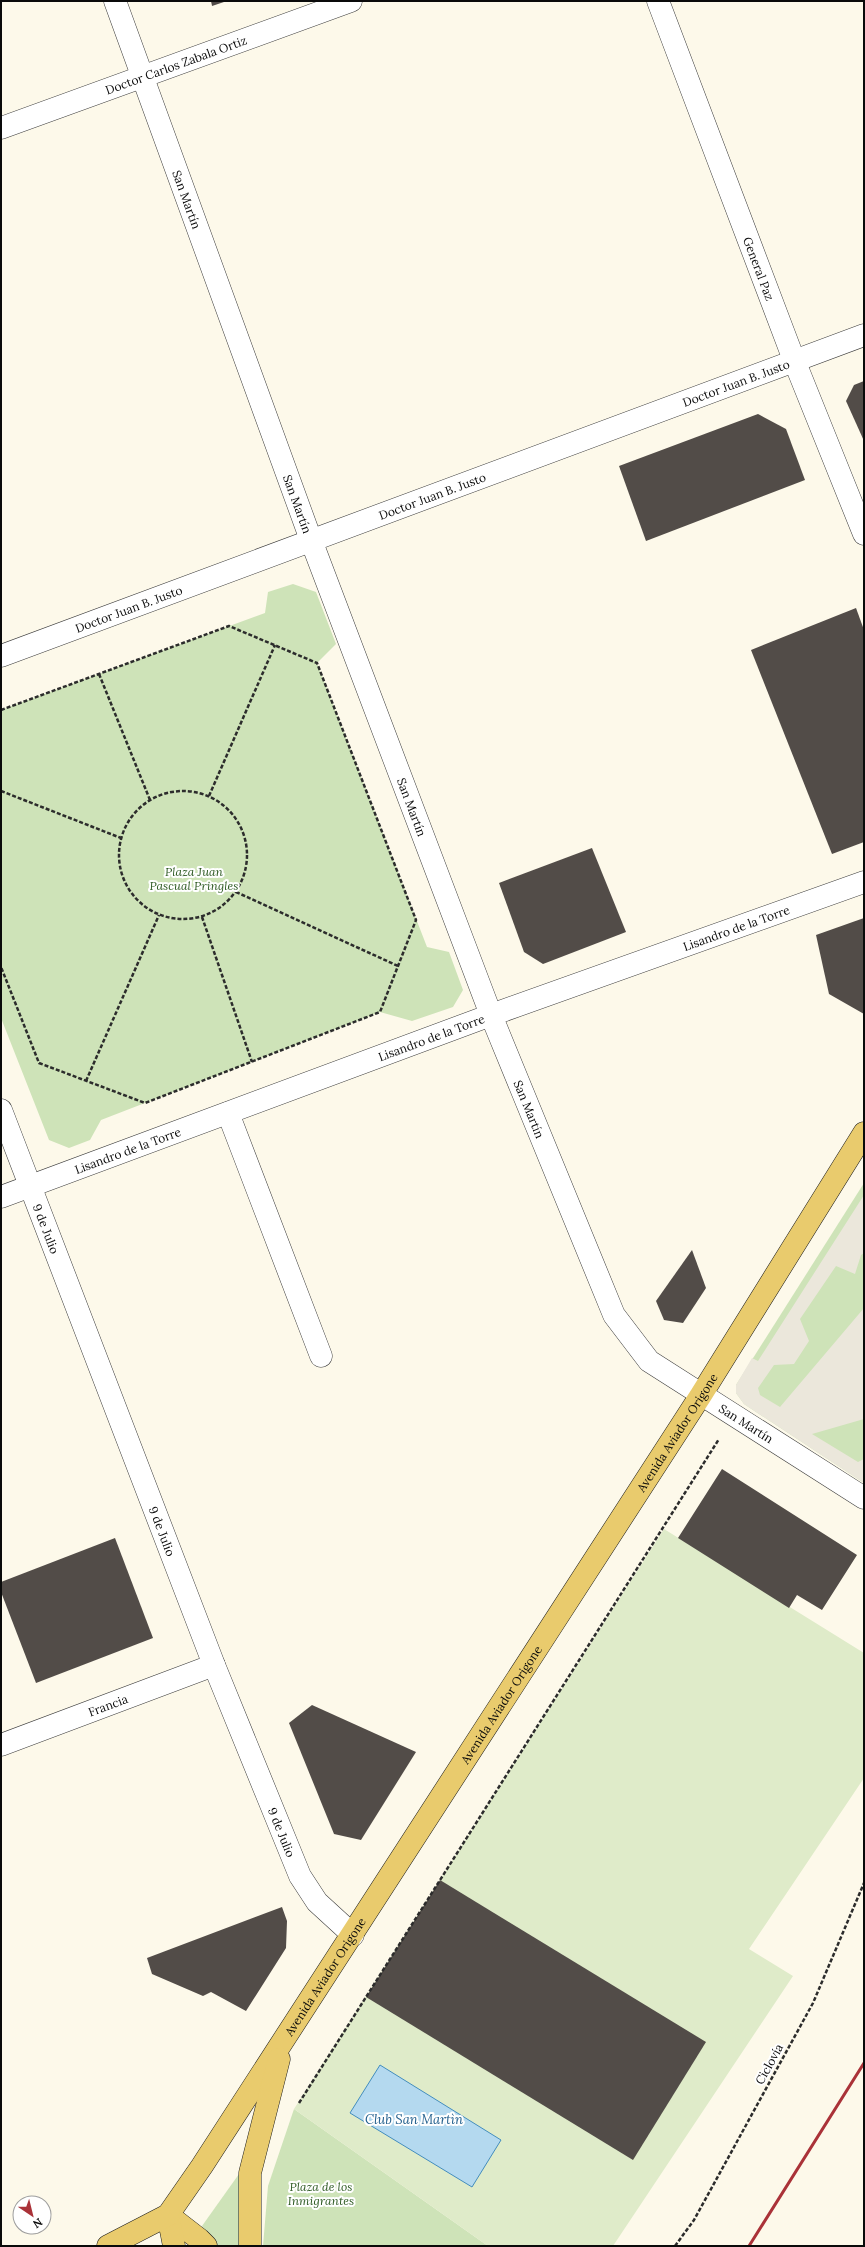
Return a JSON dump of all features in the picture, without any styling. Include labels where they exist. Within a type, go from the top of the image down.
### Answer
[{"type":"main road","name":"Avenida Aviador Origone","points":[[108,2246],[168,2215],[202,2166],[353,1935],[701,1395],[864,1133]]},
{"type":"main road","points":[[250,2246],[250,2173],[282,2044]]},
{"type":"main road","points":[[168,2215],[174,2246]]},
{"type":"main road","points":[[168,2215],[206,2246]]},
{"type":"street","name":"San Martín","points":[[115,1],[144,77],[311,540],[491,1015],[614,1315],[649,1361],[864,1498]]},
{"type":"street","name":"Doctor Carlos Zabala Ortiz","points":[[1,128],[351,1]]},
{"type":"street","name":"General Paz","points":[[658,1],[794,360],[864,534]]},
{"type":"street","name":"Doctor Juan B. Justo","points":[[1,656],[864,335]]},
{"type":"street","name":"Lisandro de la Torre","points":[[1,1197],[491,1015],[864,882]]},
{"type":"street","name":"9 de Julio","points":[[1,1110],[214,1665],[300,1876],[317,1902],[353,1935]]},
{"type":"street","points":[[228,1113],[320,1356]]},
{"type":"street","name":"Francia","points":[[1,1745],[214,1665]]},
{"type":"path","points":[[1,710],[229,626],[316,663],[416,920],[380,1012],[145,1103],[39,1063],[1,967]]},
{"type":"path","points":[[208,796],[275,645]]},
{"type":"path","points":[[99,674],[150,800]]},
{"type":"path","points":[[1,791],[121,838]]},
{"type":"path","points":[[176,791],[197,792],[216,799],[232,813],[244,831],[248,852],[245,873],[236,892],[221,907],[202,917],[180,920],[159,915],[141,904],[127,888],[119,867],[119,846],[121,838],[125,826],[138,808],[150,800],[176,791]]},
{"type":"path","points":[[236,892],[398,966]]},
{"type":"path","points":[[86,1081],[159,915]]},
{"type":"path","points":[[202,917],[252,1062]]},
{"type":"path","points":[[297,2104],[720,1437]]},
{"type":"path","name":"Ciclovía","points":[[675,2246],[694,2220],[813,2003],[864,1883]]},
{"type":"green space","name":"Plaza Juan Pascual Pringles","points":[[293,584],[316,592],[336,644],[317,663],[427,947],[449,952],[463,990],[453,1007],[412,1021],[380,1012],[101,1120],[90,1140],[69,1148],[49,1140],[1,1018],[1,710],[265,613],[268,592]]},
{"type":"green space","points":[[864,1183],[864,1483],[744,1404],[736,1393],[736,1385]]},
{"type":"green space","points":[[664,1529],[864,1653],[864,1778],[749,1949],[793,1976],[613,2246],[488,2246],[294,2109]]},
{"type":"green space","name":"Plaza de los Inmigrantes","points":[[294,2109],[488,2246],[263,2246],[268,2186]]},
{"type":"green space","points":[[239,2174],[240,2246],[217,2246],[202,2226]]},
{"type":"shaded area","points":[[864,1195],[864,1253],[861,1255],[855,1274],[836,1266],[800,1319],[809,1341],[794,1364],[774,1365],[758,1388],[760,1395],[780,1407],[864,1308],[864,1419],[812,1434],[858,1462],[864,1459],[864,1483],[744,1404],[736,1393],[736,1385],[752,1358],[758,1361]]},
{"type":"water","name":"Club San Martìn","points":[[380,2065],[501,2140],[472,2187],[350,2113]]},
{"type":"building","points":[[211,1],[227,1],[212,6]]},
{"type":"building","points":[[864,381],[864,441],[846,401],[854,385]]},
{"type":"building","points":[[758,414],[786,429],[805,480],[646,541],[619,466]]},
{"type":"building","points":[[856,608],[864,630],[864,842],[832,854],[751,650]]},
{"type":"building","points":[[592,848],[626,932],[543,964],[524,952],[499,883]]},
{"type":"building","points":[[864,918],[864,1014],[829,994],[816,935]]},
{"type":"building","points":[[692,1250],[706,1288],[683,1323],[664,1320],[656,1301]]},
{"type":"building","points":[[722,1469],[857,1555],[822,1610],[797,1595],[789,1608],[678,1538]]},
{"type":"building","points":[[115,1538],[153,1638],[36,1683],[1,1592],[1,1582]]},
{"type":"building","points":[[312,1705],[416,1752],[361,1840],[334,1834],[289,1723]]},
{"type":"building","points":[[440,1880],[706,2042],[633,2160],[366,1997]]},
{"type":"building","points":[[282,1907],[287,1921],[286,1948],[246,2011],[211,1992],[203,1996],[152,1974],[147,1958]]},
{"type":"railway","points":[[749,2246],[864,2063]]}]
